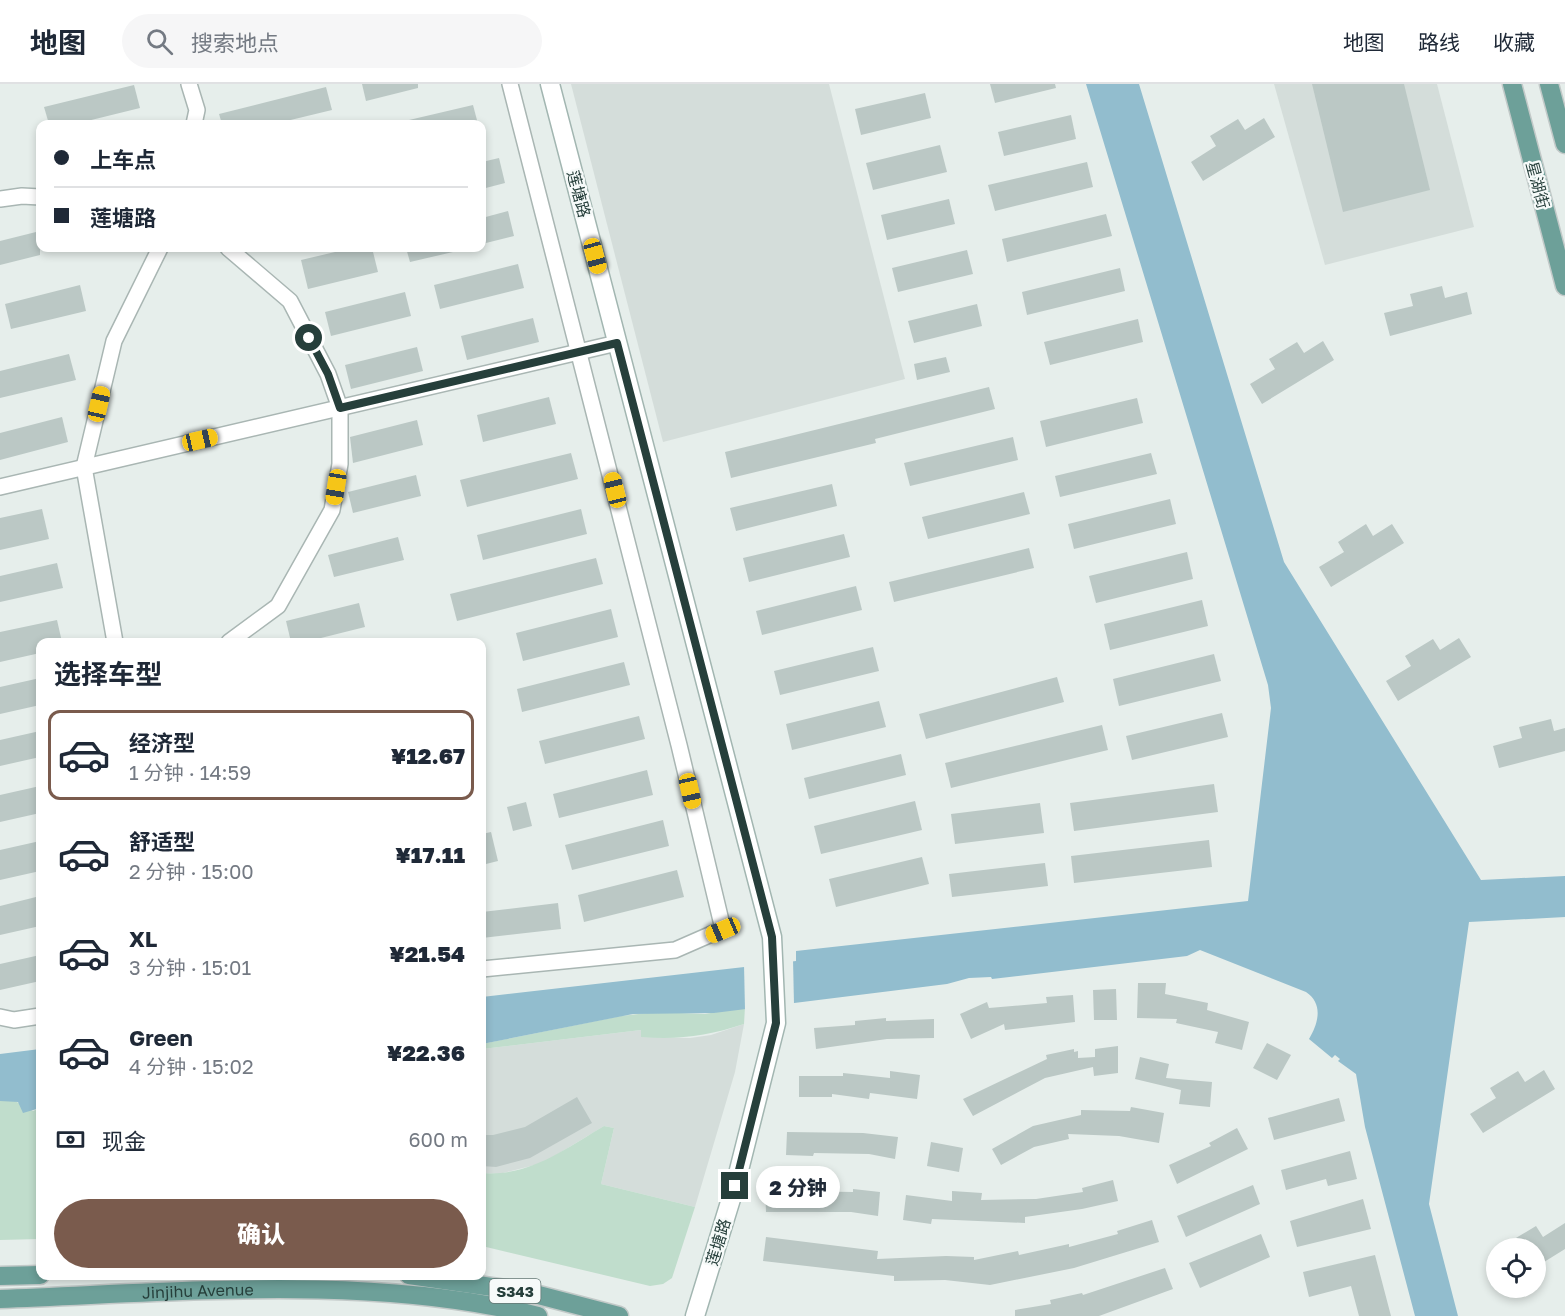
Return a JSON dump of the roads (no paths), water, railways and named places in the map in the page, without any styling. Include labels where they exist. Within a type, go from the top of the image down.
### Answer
[{"type":"main road","name":"星湖街","points":[[1512,84],[1565,286]]},
{"type":"main road","points":[[1549,84],[1565,144]]},
{"type":"main road","points":[[0,1276],[36,1275]]},
{"type":"main road","name":"S343","points":[[444,1280],[527,1292],[619,1316]]},
{"type":"main road","name":"Jinjihu Avenue","points":[[0,1299],[279,1289],[414,1296],[538,1316]]},
{"type":"street","points":[[189,84],[197,111],[195,120]]},
{"type":"street","points":[[486,969],[675,950],[723,930],[676,734],[510,84]]},
{"type":"street","name":"莲塘路","points":[[550,84],[772,937],[776,1023],[735,1186],[695,1316]]},
{"type":"street","points":[[0,199],[36,197]]},
{"type":"street","points":[[115,638],[84,467],[114,342],[157,252]]},
{"type":"street","points":[[233,252],[290,301],[328,374],[340,408],[339,464],[332,510],[278,606],[234,638]]},
{"type":"street","points":[[0,487],[617,343]]},
{"type":"street","points":[[0,1017],[14,1020],[36,1017]]},
{"type":"water","points":[[1086,84],[1139,84],[1284,562],[1481,880],[1565,876],[1565,917],[1469,922],[1429,1204],[1458,1316],[1415,1316],[1365,1127],[1356,1074],[1338,1061],[1340,1059],[1335,1055],[1332,1058],[1309,1039],[1318,1014],[1312,997],[1306,992],[1200,950],[1187,956],[992,979],[991,977],[969,978],[947,984],[714,1013],[633,1014],[486,1043],[486,997],[796,961],[796,951],[1248,901],[1271,708],[1268,685]]},
{"type":"water","points":[[36,1050],[36,1109],[23,1113],[18,1102],[0,1101],[0,1054]]}]
